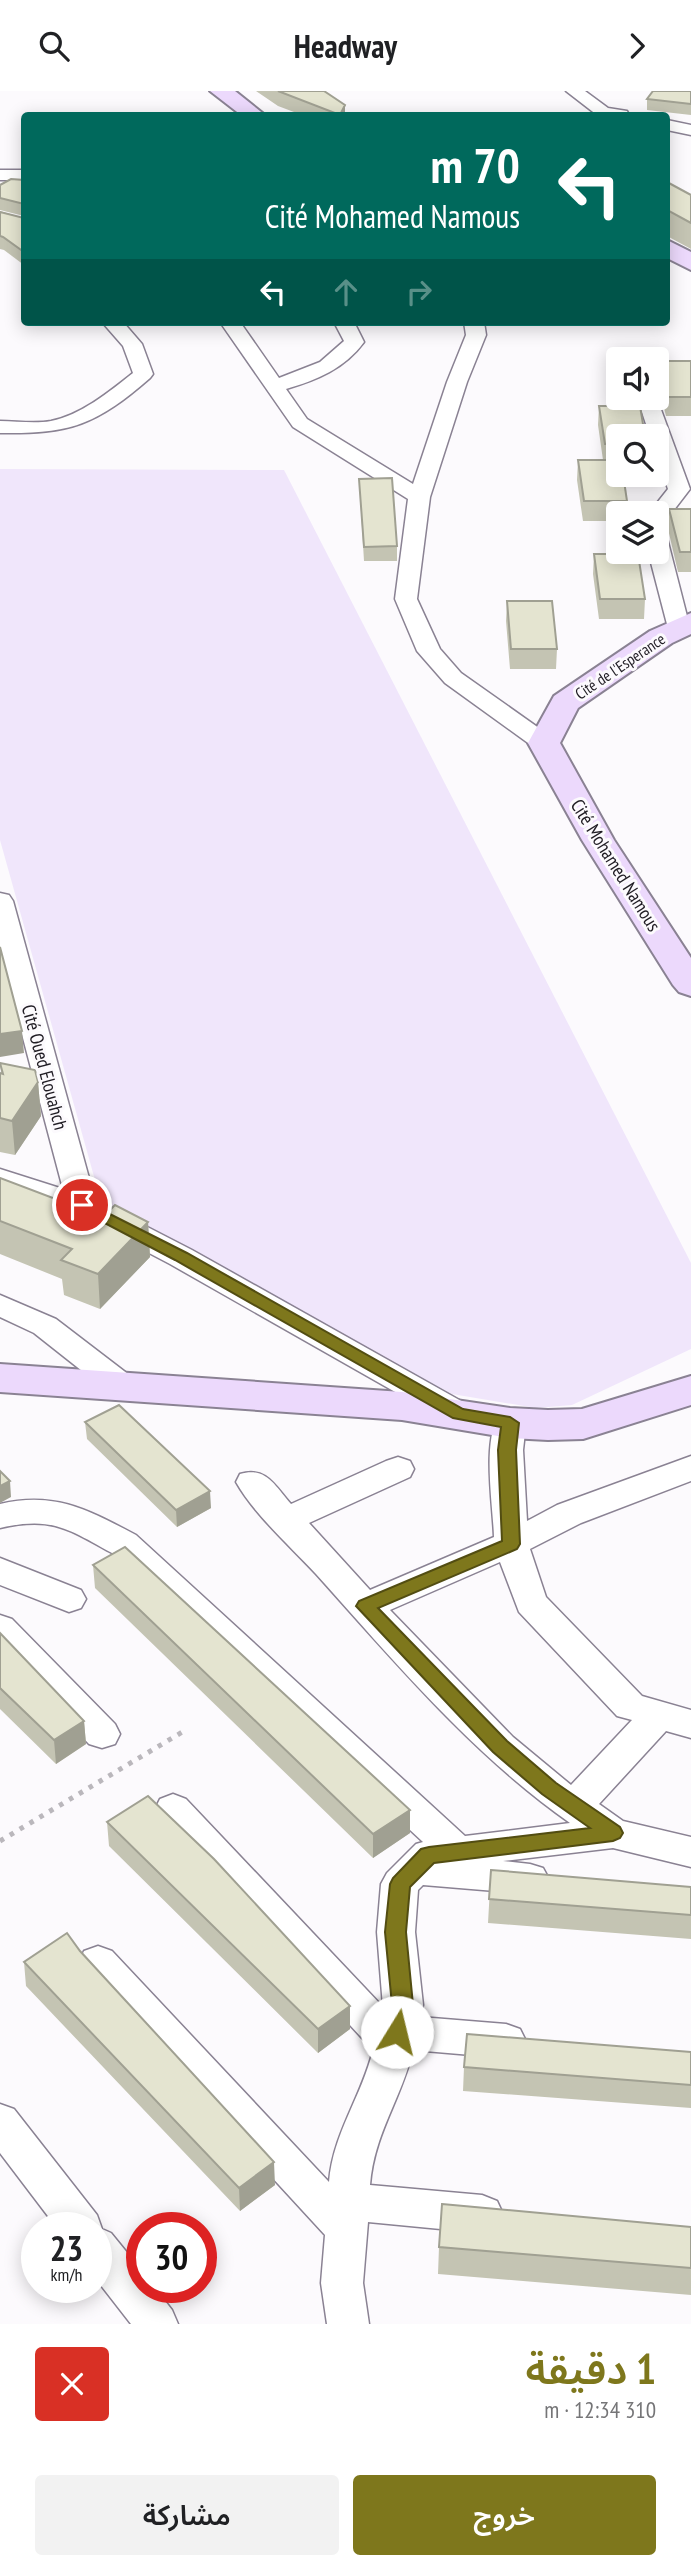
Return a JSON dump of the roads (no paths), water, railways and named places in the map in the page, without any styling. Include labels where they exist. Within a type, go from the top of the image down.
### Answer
[{"type":"main road","points":[[221,91],[250,112]]},
{"type":"main road","points":[[670,249],[691,263]]},
{"type":"main road","name":"Cité de l'Esperance","points":[[544,743],[565,703],[620,664],[685,625]]},
{"type":"main road","name":"Cité Mohamed Namous","points":[[544,743],[598,840],[691,985]]},
{"type":"main road","points":[[0,1378],[126,1389],[295,1397],[459,1414],[510,1423],[583,1424],[691,1390]]},
{"type":"street","points":[[574,91],[603,112]]},
{"type":"street","points":[[670,126],[691,130]]},
{"type":"street","points":[[0,175],[21,174]]},
{"type":"street","points":[[0,427],[54,427],[82,415],[123,391],[143,374],[132,344],[116,326]]},
{"type":"street","points":[[233,326],[300,423],[419,497]]},
{"type":"street","points":[[275,386],[317,372],[334,363],[354,342],[346,326]]},
{"type":"street","points":[[475,326],[476,335],[457,382],[419,497],[406,599],[429,651],[453,678],[544,743]]},
{"type":"street","points":[[652,410],[679,489],[669,502]]},
{"type":"street","name":"Cité de l'Esperance","points":[[665,564],[685,625]]},
{"type":"street","name":"Cité Oued Elouahch","points":[[0,901],[82,1205]]},
{"type":"street","points":[[0,1178],[82,1205],[181,1257],[459,1414]]},
{"type":"street","points":[[0,1305],[45,1326],[126,1389]]},
{"type":"street","points":[[510,1423],[507,1450],[511,1544],[531,1603],[630,1706],[675,1720]]},
{"type":"street","points":[[365,1606],[511,1544],[569,1514],[691,1468]]},
{"type":"street","points":[[286,1520],[398,1469]]},
{"type":"street","points":[[252,1482],[365,1606],[500,1747],[574,1807],[613,1833],[691,1852]]},
{"type":"street","points":[[0,1516],[19,1511],[57,1510],[124,1543],[458,1851]]},
{"type":"street","points":[[0,1571],[69,1599]]},
{"type":"street","points":[[0,1628],[102,1734]]},
{"type":"street","points":[[574,1807],[675,1720]]},
{"type":"street","points":[[173,1809],[395,2039],[544,2044]]},
{"type":"street","points":[[348,2324],[342,2283],[346,2215],[355,2153],[367,2114],[388,2072],[403,2005],[396,1932],[400,1884],[429,1855],[613,1833]]},
{"type":"street","points":[[415,1869],[567,1882]]},
{"type":"street","points":[[98,1962],[346,2215],[512,2216]]},
{"type":"street","points":[[0,2122],[70,2212]]},
{"type":"street","points":[[112,2266],[157,2324]]}]
